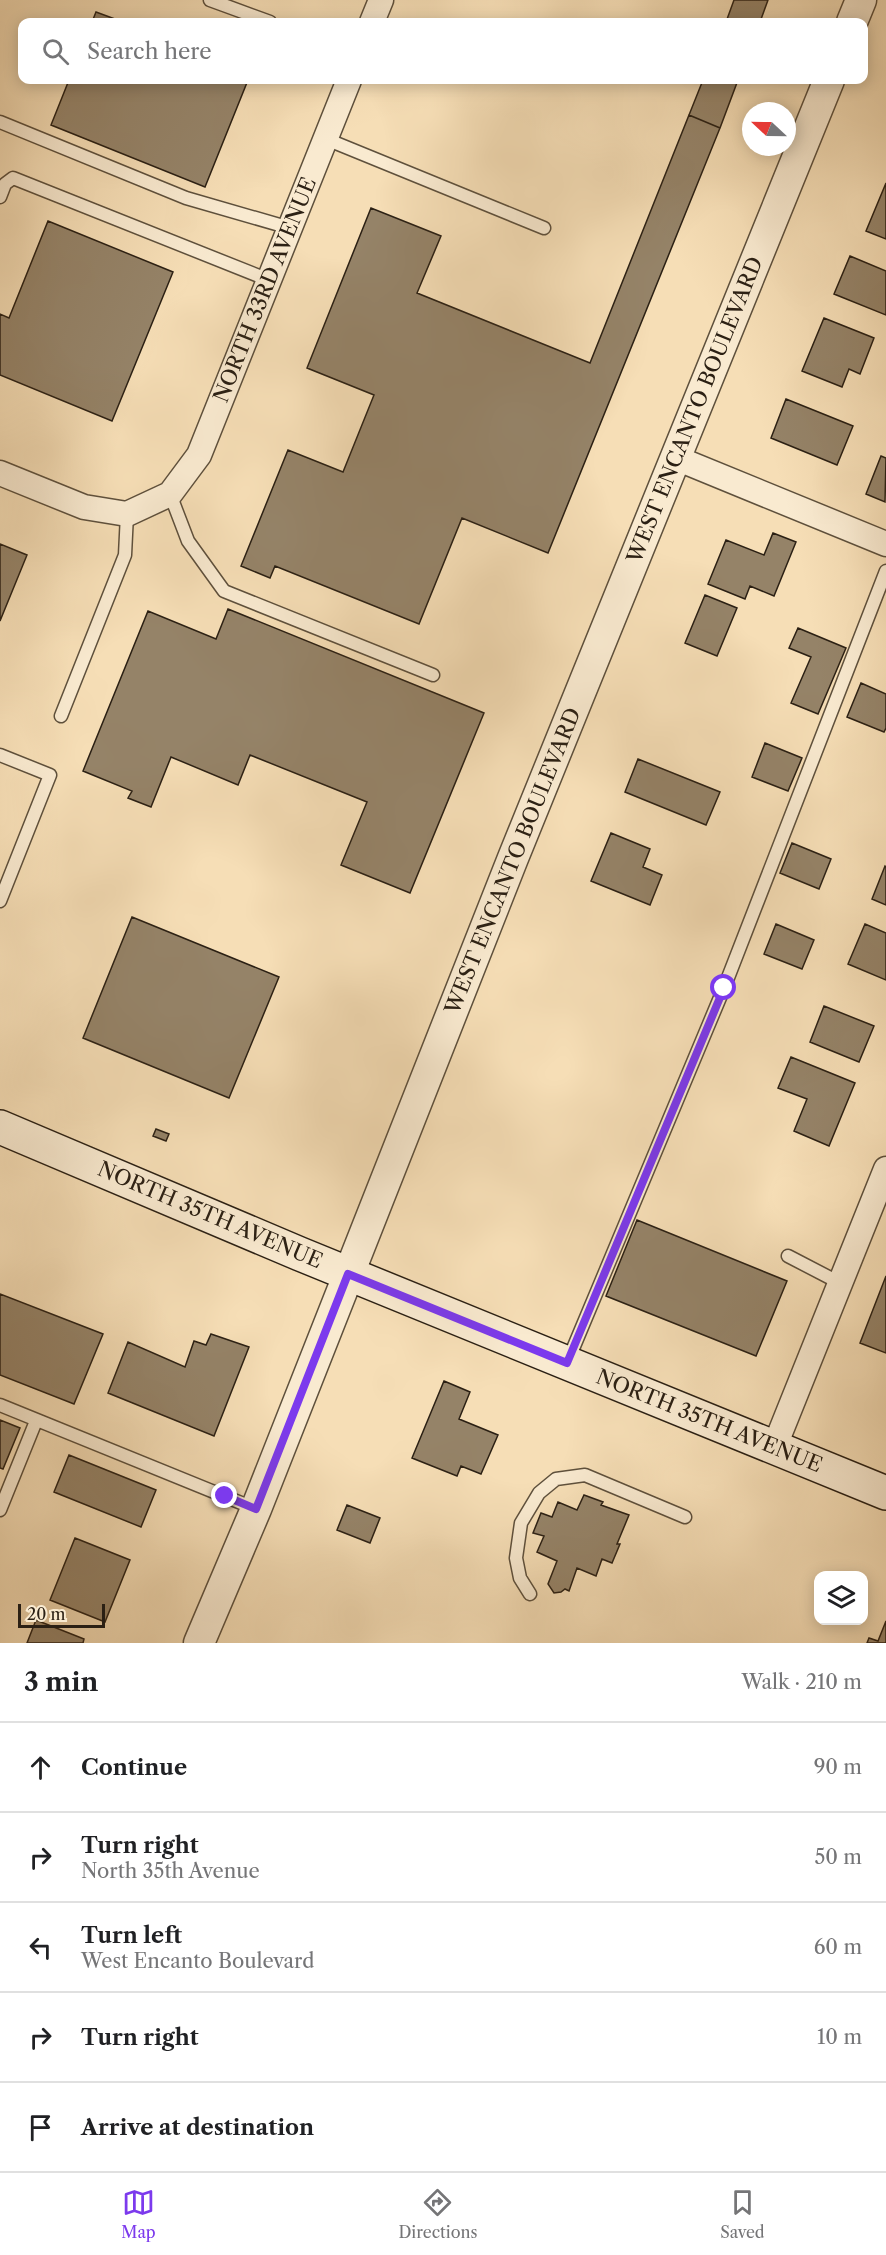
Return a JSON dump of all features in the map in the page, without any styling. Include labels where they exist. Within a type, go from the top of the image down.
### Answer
[{"type":"main road","name":"NORTH 35TH AVENUE","points":[[0,1127],[348,1274],[886,1493]]},
{"type":"street","points":[[374,18],[381,0]]},
{"type":"street","points":[[854,18],[861,0]]},
{"type":"street","name":"NORTH 33RD AVENUE","points":[[170,494],[199,455],[347,84]]},
{"type":"street","name":"WEST ENCANTO BOULEVARD","points":[[199,1643],[256,1509],[508,869],[827,84]]},
{"type":"street","points":[[676,458],[886,544]]},
{"type":"street","points":[[0,473],[84,507],[127,514],[170,494]]},
{"type":"street","points":[[774,1448],[886,1169]]},
{"type":"lane","points":[[210,0],[259,18]]},
{"type":"lane","points":[[0,122],[186,198],[290,228]]},
{"type":"lane","points":[[326,139],[544,228]]},
{"type":"lane","points":[[0,197],[5,184],[13,178],[269,280]]},
{"type":"lane","points":[[170,494],[188,541],[224,591],[433,675]]},
{"type":"lane","points":[[61,716],[125,555],[127,514]]},
{"type":"lane","points":[[567,1363],[724,988],[886,571]]},
{"type":"lane","points":[[0,755],[50,775],[0,901]]},
{"type":"lane","points":[[788,1256],[840,1283]]},
{"type":"lane","points":[[0,1406],[256,1509]]},
{"type":"lane","points":[[0,1510],[36,1420]]},
{"type":"lane","points":[[530,1594],[520,1578],[516,1558],[521,1523],[539,1493],[556,1479],[585,1476],[685,1517]]},
{"type":"building","points":[[734,0],[768,0],[761,18],[727,18]]},
{"type":"building","points":[[96,12],[112,18],[94,18]]},
{"type":"building","points":[[67,84],[246,84],[205,187],[51,125]]},
{"type":"building","points":[[701,84],[736,84],[720,128],[689,115]]},
{"type":"building","points":[[689,115],[720,128],[548,553],[462,518],[419,624],[275,566],[270,578],[241,566],[288,450],[343,472],[374,395],[307,368],[371,208],[441,236],[417,293],[590,363]]},
{"type":"building","points":[[886,183],[886,239],[866,231]]},
{"type":"building","points":[[48,221],[173,272],[112,421],[0,375],[0,314],[9,318]]},
{"type":"building","points":[[850,256],[886,271],[886,315],[834,294]]},
{"type":"building","points":[[824,318],[874,338],[860,374],[849,369],[842,387],[802,371]]},
{"type":"building","points":[[786,399],[853,426],[837,465],[771,438]]},
{"type":"building","points":[[881,456],[886,458],[885,502],[866,494]]},
{"type":"building","points":[[773,533],[796,542],[774,596],[750,586],[745,599],[708,584],[726,540],[764,555]]},
{"type":"building","points":[[0,544],[27,555],[0,621]]},
{"type":"building","points":[[705,595],[737,608],[717,656],[685,643]]},
{"type":"building","points":[[228,609],[484,713],[410,893],[341,865],[367,802],[250,755],[238,785],[171,757],[151,807],[128,798],[132,791],[83,771],[148,611],[216,639]]},
{"type":"building","points":[[798,628],[846,648],[818,714],[791,703],[811,657],[789,648]]},
{"type":"building","points":[[861,683],[886,694],[884,732],[847,717]]},
{"type":"building","points":[[765,743],[802,758],[788,791],[752,777]]},
{"type":"building","points":[[638,759],[720,792],[706,825],[625,792]]},
{"type":"building","points":[[611,833],[650,849],[643,867],[662,875],[650,905],[591,881]]},
{"type":"building","points":[[792,843],[831,859],[819,889],[780,873]]},
{"type":"building","points":[[886,867],[886,905],[872,899]]},
{"type":"building","points":[[132,917],[279,977],[229,1098],[83,1038]]},
{"type":"building","points":[[776,924],[814,940],[802,969],[764,954]]},
{"type":"building","points":[[865,924],[886,933],[886,980],[848,964]]},
{"type":"building","points":[[824,1006],[874,1026],[859,1062],[810,1042]]},
{"type":"building","points":[[791,1057],[855,1083],[829,1146],[794,1131],[807,1099],[778,1088]]},
{"type":"building","points":[[156,1129],[169,1134],[166,1141],[153,1136]]},
{"type":"building","points":[[637,1220],[787,1281],[756,1356],[606,1296]]},
{"type":"building","points":[[886,1276],[886,1353],[860,1343]]},
{"type":"building","points":[[0,1294],[103,1334],[74,1404],[0,1375]]},
{"type":"building","points":[[211,1334],[249,1347],[214,1436],[108,1393],[128,1342],[185,1367],[194,1341],[206,1345]]},
{"type":"building","points":[[444,1381],[470,1392],[459,1419],[498,1435],[481,1474],[461,1466],[457,1476],[412,1458]]},
{"type":"building","points":[[0,1420],[20,1428],[3,1469],[0,1468]]},
{"type":"building","points":[[69,1455],[156,1490],[141,1527],[54,1492]]},
{"type":"building","points":[[584,1495],[603,1502],[601,1505],[629,1515],[612,1563],[602,1559],[596,1576],[577,1568],[569,1591],[565,1589],[554,1593],[548,1584],[557,1561],[537,1552],[544,1536],[533,1533],[541,1513],[552,1517],[558,1502],[577,1510]]},
{"type":"building","points":[[347,1505],[380,1518],[370,1543],[337,1530]]},
{"type":"building","points":[[75,1538],[130,1560],[105,1622],[50,1600]]},
{"type":"building","points":[[36,1620],[84,1639],[83,1643],[27,1643]]},
{"type":"building","points":[[886,1621],[886,1643],[867,1643],[869,1638],[878,1641]]},
{"type":"route","points":[[225,1496],[256,1509],[348,1274],[567,1363],[724,988]]}]
